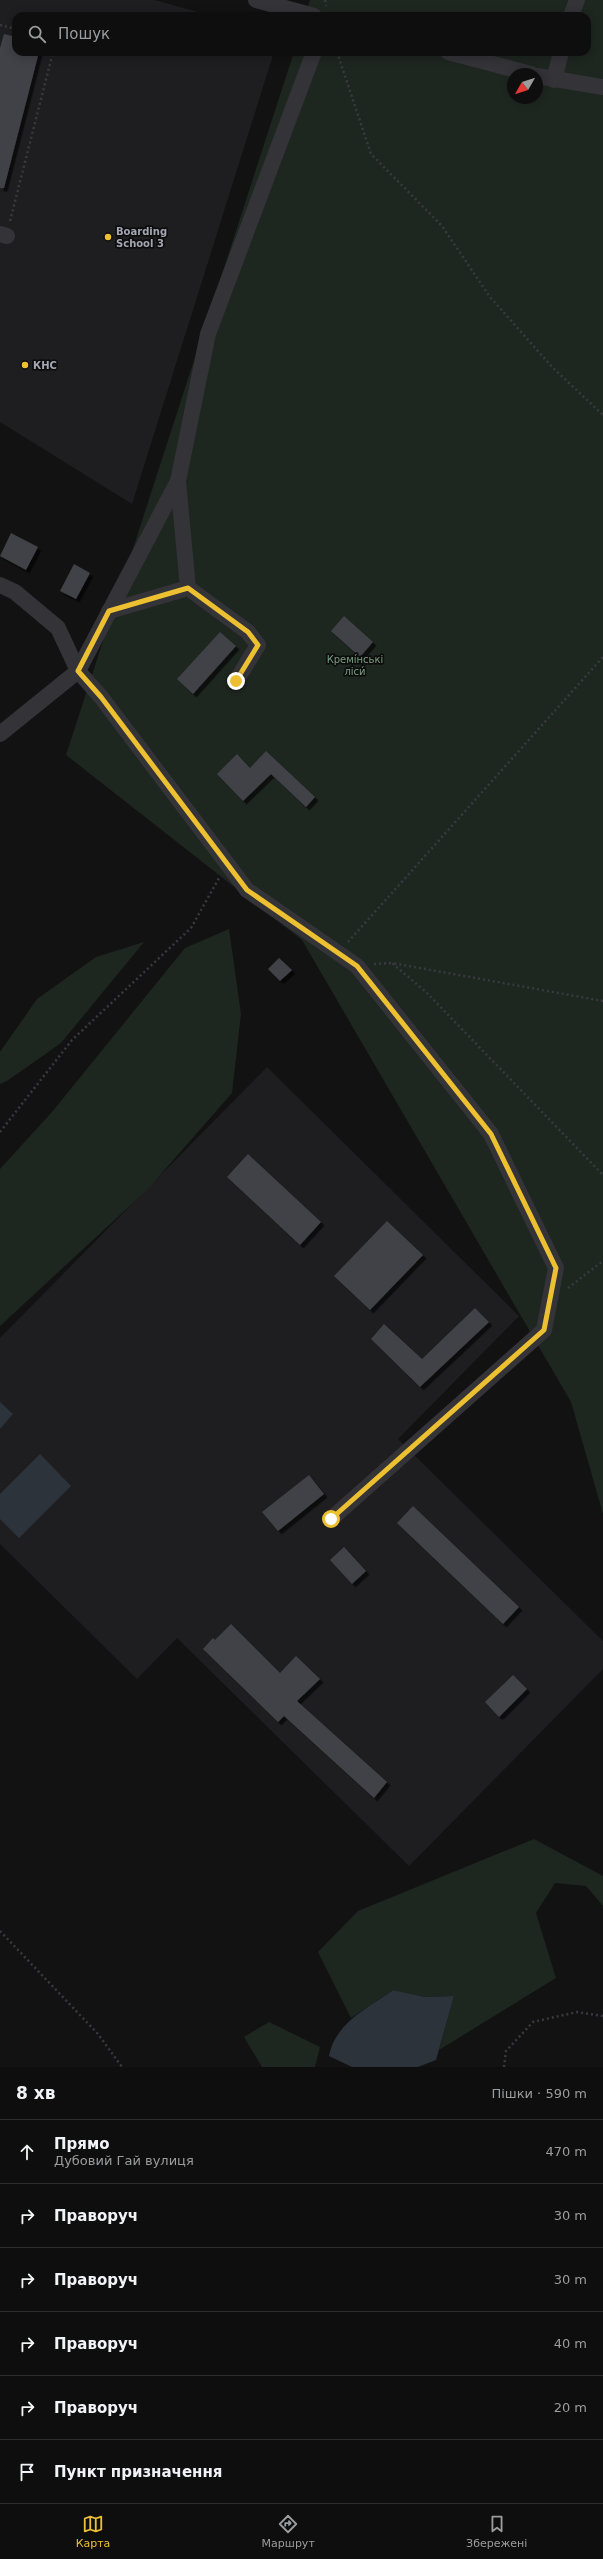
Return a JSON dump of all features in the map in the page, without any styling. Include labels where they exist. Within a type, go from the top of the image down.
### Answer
[{"type":"street","points":[[256,0],[300,12]]},
{"type":"street","points":[[572,12],[577,0]]},
{"type":"street","points":[[0,734],[78,671],[178,481],[208,334],[312,56]]},
{"type":"street","points":[[463,56],[508,68]]},
{"type":"street","points":[[554,80],[560,56]]},
{"type":"street","points":[[543,77],[603,87]]},
{"type":"street","points":[[178,481],[188,588],[248,632],[258,645],[236,681]]},
{"type":"street","points":[[0,585],[14,592],[58,628],[78,671],[101,697],[247,890],[357,966],[491,1134],[556,1268],[544,1330],[331,1519]]},
{"type":"street","points":[[109,611],[188,588]]},
{"type":"path","points":[[0,25],[12,28]]},
{"type":"path","points":[[3,235],[52,56]]},
{"type":"path","points":[[338,56],[371,154],[442,226],[490,297],[554,368],[603,415]]},
{"type":"path","points":[[338,953],[603,657]]},
{"type":"path","points":[[0,1132],[72,1040],[191,928],[227,864]]},
{"type":"path","points":[[603,1001],[392,963],[431,997],[603,1175]]},
{"type":"path","points":[[548,1306],[603,1261]]},
{"type":"path","points":[[0,1931],[98,2034],[122,2067]]},
{"type":"path","points":[[504,2067],[506,2051],[533,2022],[576,2012],[603,2016]]},
{"type":"shaded area","name":"Boarding School 3","points":[[0,0],[155,0],[198,12],[12,12],[12,56],[273,56],[132,504],[0,422]]},
{"type":"shaded area","points":[[267,1067],[519,1316],[398,1439],[603,1641],[603,1669],[409,1866],[177,1638],[137,1679],[0,1544],[0,1338]]},
{"type":"shaded area","points":[[0,1402],[13,1414],[0,1429]]},
{"type":"shaded area","points":[[40,1454],[71,1486],[19,1538],[0,1519],[0,1494]]},
{"type":"shaded area","points":[[393,1990],[425,1997],[454,1996],[436,2060],[418,2067],[352,2067],[329,2056],[332,2044],[345,2025],[363,2010]]},
{"type":"green space","name":"Кремі́нські ліси́","points":[[310,0],[603,0],[603,1514],[571,1402],[302,940],[66,755],[293,56],[591,56],[591,12],[306,12]]},
{"type":"green space","points":[[229,929],[241,1014],[232,1093],[148,1189],[0,1326],[0,1169],[52,1112],[185,948]]},
{"type":"green space","points":[[144,942],[61,1043],[7,1081],[0,1084],[0,1052],[37,999],[96,957]]},
{"type":"green space","points":[[534,1839],[603,1876],[603,1906],[586,1886],[555,1883],[536,1913],[556,1978],[439,2050],[454,1996],[425,1997],[393,1990],[351,2018],[318,1952],[358,1911]]},
{"type":"green space","points":[[269,2022],[320,2047],[315,2067],[262,2067],[244,2037]]},
{"type":"building","points":[[4,34],[12,36],[12,56],[38,56],[4,188],[0,188],[0,48]]},
{"type":"building","points":[[11,533],[38,547],[26,570],[0,556]]},
{"type":"building","points":[[74,564],[90,573],[76,599],[60,591]]},
{"type":"building","points":[[344,616],[373,642],[360,657],[331,631]]},
{"type":"building","points":[[220,632],[236,646],[193,694],[177,679]]},
{"type":"building","points":[[266,751],[315,797],[306,807],[271,774],[243,801],[217,774],[237,754],[250,768]]},
{"type":"building","points":[[279,958],[292,970],[280,981],[268,969]]},
{"type":"building","points":[[248,1154],[321,1222],[300,1245],[227,1177]]},
{"type":"building","points":[[387,1221],[423,1255],[370,1310],[334,1276]]},
{"type":"building","points":[[475,1308],[489,1322],[420,1387],[371,1339],[384,1324],[422,1359]]},
{"type":"building","points":[[309,1475],[324,1494],[278,1531],[262,1512]]},
{"type":"building","points":[[413,1506],[519,1607],[503,1624],[397,1523]]},
{"type":"building","points":[[344,1547],[366,1571],[352,1584],[330,1560]]},
{"type":"building","points":[[231,1624],[280,1673],[296,1656],[320,1679],[297,1701],[387,1782],[374,1798],[284,1716],[278,1722],[203,1649],[213,1638],[215,1640]]},
{"type":"building","points":[[513,1675],[527,1689],[499,1717],[485,1702]]},
{"type":"place","name":"Boarding School 3","points":[[108,237]]},
{"type":"place","name":"КНС","points":[[25,365]]},
{"type":"route","points":[[236,681],[258,645],[248,632],[188,588],[109,611],[78,671],[101,697],[247,890],[357,966],[491,1134],[556,1268],[544,1330],[331,1519]]}]
